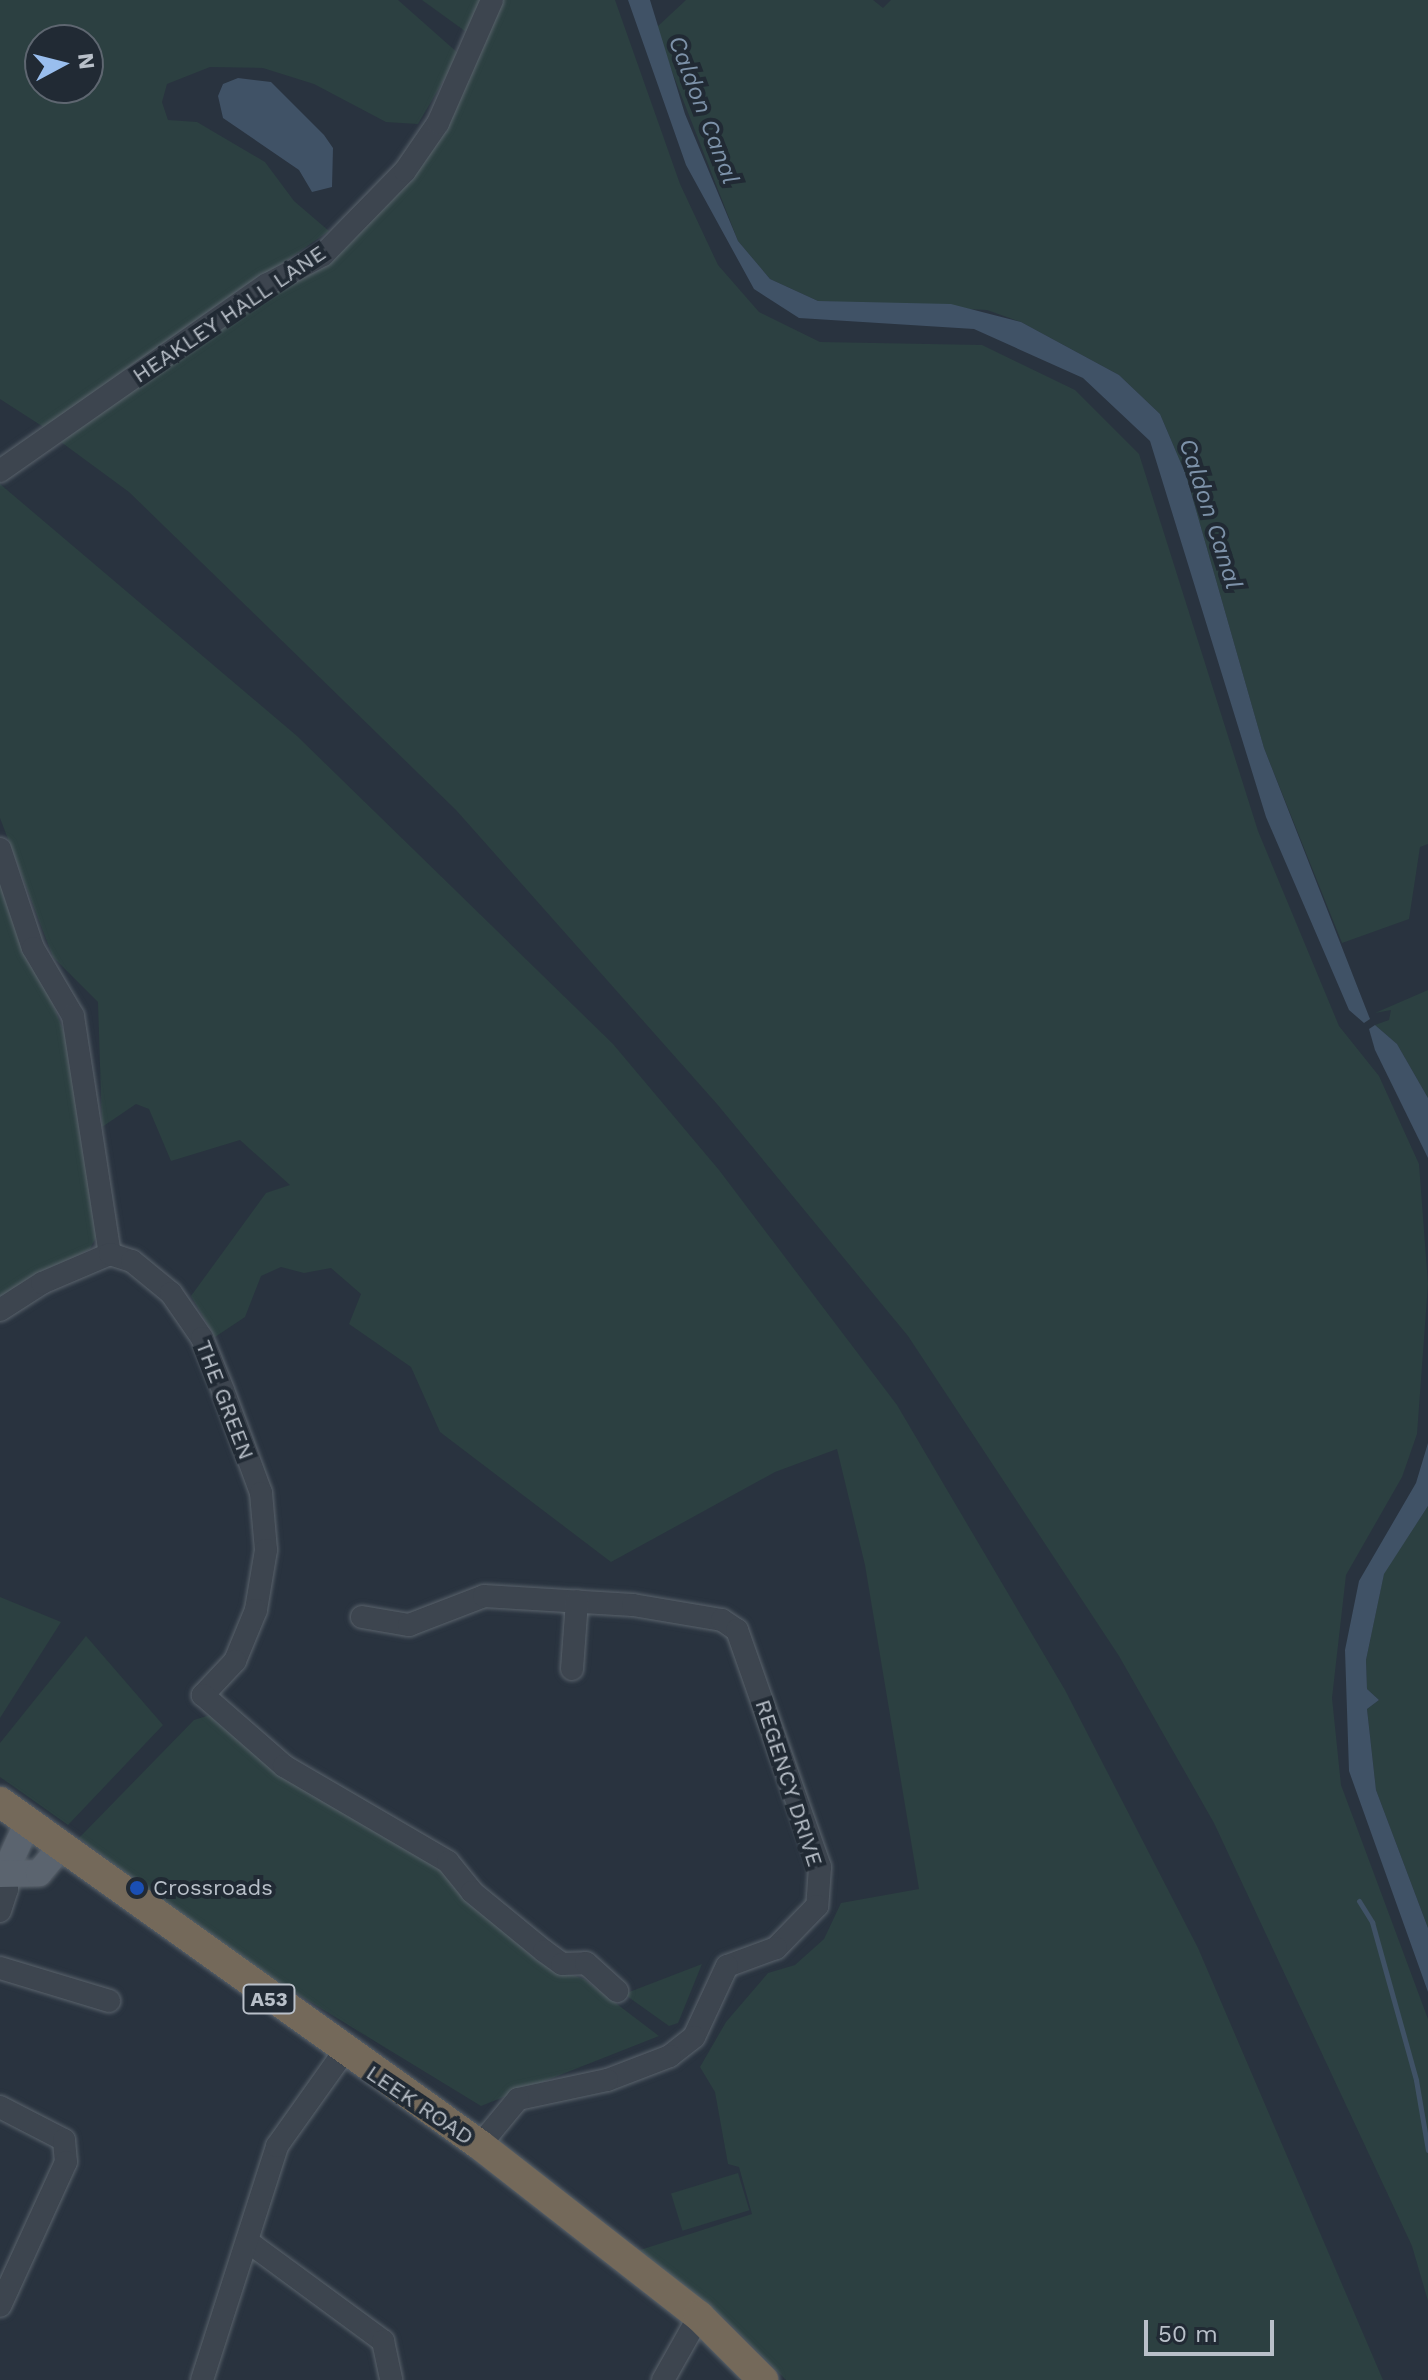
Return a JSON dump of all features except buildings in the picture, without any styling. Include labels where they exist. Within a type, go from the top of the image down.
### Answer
[{"type":"highway","name":"A53","points":[[0,1802],[62,1846]]},
{"type":"highway","name":"LEEK ROAD","points":[[62,1846],[343,2053],[480,2145],[699,2316],[763,2380]]},
{"type":"main road","points":[[28,1822],[2,1875],[19,1879],[39,1873],[62,1846]]},
{"type":"street","name":"HEAKLEY HALL LANE","points":[[0,471],[266,285],[323,255],[405,171],[438,123],[492,0]]},
{"type":"street","points":[[0,849],[33,948],[73,1016],[110,1254],[42,1283],[0,1310]]},
{"type":"street","name":"THE GREEN","points":[[110,1254],[132,1261],[171,1293],[202,1338],[261,1493],[266,1550],[256,1610],[235,1661],[203,1695],[284,1766],[448,1862],[472,1892],[544,1951],[562,1964],[586,1963],[617,1991]]},
{"type":"street","name":"REGENCY DRIVE","points":[[362,1617],[395,1627],[464,1599],[577,1601],[722,1620],[737,1630],[820,1867],[817,1906],[776,1948],[727,1966],[694,2037],[670,2056],[607,2080],[518,2099],[480,2145]]},
{"type":"street","points":[[572,1669],[577,1601]]},
{"type":"street","points":[[0,1911],[7,1889],[2,1875]]},
{"type":"street","points":[[0,1968],[109,2001]]},
{"type":"street","points":[[202,2380],[277,2146],[343,2053]]},
{"type":"street","points":[[0,2107],[64,2140],[66,2162],[0,2306]]},
{"type":"street","points":[[247,2241],[383,2341],[391,2380]]},
{"type":"street","points":[[663,2380],[699,2316]]},
{"type":"green space","points":[[0,0],[398,0],[459,54],[418,124],[386,122],[314,84],[263,68],[210,67],[167,84],[162,102],[168,120],[197,122],[265,162],[294,201],[329,231],[45,428],[0,399]]},
{"type":"green space","points":[[422,0],[487,0],[469,34]]},
{"type":"green space","points":[[502,0],[615,0],[680,184],[718,265],[759,312],[820,342],[982,345],[1075,390],[1139,454],[1258,831],[1339,1026],[1379,1076],[1419,1164],[1428,1284],[1417,1434],[1402,1477],[1346,1575],[1332,1698],[1341,1785],[1428,2019],[1428,2301],[1412,2246],[1214,1823],[1119,1656],[908,1336],[717,1104],[456,810],[129,492],[61,442],[396,196],[441,138]]},
{"type":"green space","points":[[686,0],[873,0],[883,8],[891,0],[1428,0],[1428,844],[1420,847],[1409,919],[1342,943],[1264,748],[1186,475],[1160,414],[1119,375],[1021,322],[987,310],[818,301],[770,279],[738,241],[664,51],[657,27]]},
{"type":"green space","points":[[0,484],[297,736],[613,1044],[719,1170],[897,1405],[1065,1690],[1198,1948],[1383,2380],[786,2380],[726,2320],[634,2252],[752,2214],[739,2167],[728,2164],[715,2092],[700,2067],[726,2022],[768,1973],[795,1965],[824,1939],[841,1903],[919,1889],[865,1565],[837,1449],[775,1472],[611,1562],[440,1432],[411,1367],[349,1324],[361,1294],[331,1268],[304,1273],[281,1267],[261,1276],[245,1317],[215,1337],[191,1296],[266,1193],[290,1185],[240,1140],[171,1161],[149,1109],[136,1104],[102,1127],[98,1002],[53,957],[0,818]]},
{"type":"green space","points":[[0,872],[72,1052],[99,1231],[90,1249],[0,1297]]},
{"type":"green space","points":[[1428,990],[1428,1098],[1397,1044],[1375,1025],[1389,1020],[1391,1010],[1375,1013]]},
{"type":"green space","points":[[1428,1506],[1428,1928],[1376,1790],[1367,1709],[1379,1700],[1367,1689],[1366,1660],[1384,1573]]},
{"type":"green space","points":[[0,1597],[61,1622],[0,1718]]},
{"type":"green space","points":[[86,1636],[163,1725],[68,1825],[0,1777],[0,1743]]},
{"type":"green space","points":[[210,1715],[445,1865],[555,1969],[584,1979],[659,2036],[481,2106],[232,1954],[79,1838],[194,1720]]},
{"type":"green space","points":[[702,1964],[678,2023],[669,2026],[624,1994]]},
{"type":"green space","points":[[738,2173],[749,2210],[682,2231],[671,2193]]},
{"type":"water","points":[[628,0],[650,0],[685,114],[738,241],[770,279],[818,301],[951,304],[1021,322],[1119,375],[1160,414],[1186,475],[1264,748],[1370,1019],[1364,1023],[1349,1010],[1266,817],[1150,441],[1083,378],[974,329],[799,318],[754,289],[686,165]]},
{"type":"water","points":[[238,78],[271,82],[324,135],[333,148],[332,187],[312,192],[299,170],[223,118],[218,96],[223,84]]},
{"type":"water","points":[[1375,1025],[1397,1044],[1428,1098],[1428,1158],[1375,1050],[1369,1029]]},
{"type":"water","points":[[1428,1443],[1428,1506],[1384,1574],[1366,1660],[1367,1689],[1379,1700],[1367,1709],[1376,1790],[1428,1928],[1428,1992],[1349,1771],[1345,1650],[1359,1581],[1416,1483]]},
{"type":"waterway","points":[[1359,1901],[1372,1922],[1416,2080],[1428,2150]]},
{"type":"place","name":"Crossroads","points":[[137,1888]]},
{"type":"water label","name":"Caldon Canal","points":[[703,110]]},
{"type":"water label","name":"Caldon Canal","points":[[1210,514]]}]
